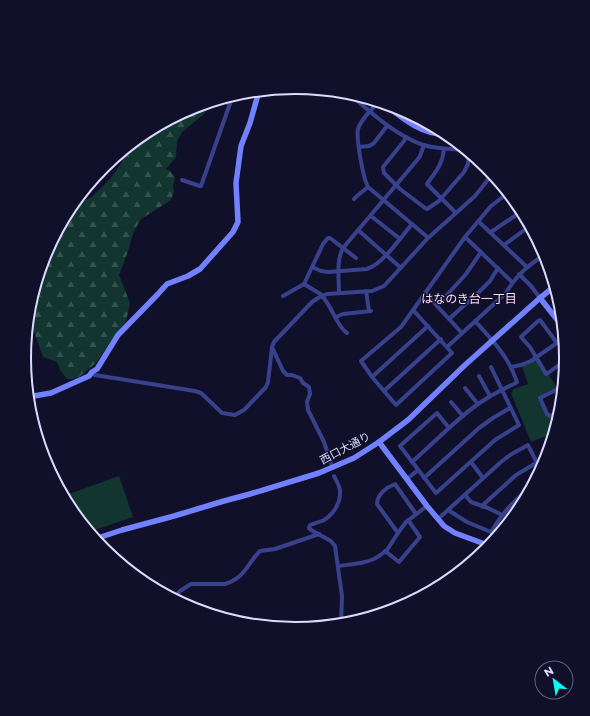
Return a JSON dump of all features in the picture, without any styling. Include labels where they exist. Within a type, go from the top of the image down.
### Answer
[{"type":"street","points":[[34,396],[51,393],[89,376],[100,365],[118,334],[167,284],[188,276],[200,269],[233,232],[237,226],[238,219],[236,188],[241,146],[250,123],[257,97]]},
{"type":"street","points":[[358,102],[386,126],[406,137],[424,145],[444,149],[457,150]]},
{"type":"street","points":[[182,180],[200,186],[230,104]]},
{"type":"street","points":[[374,106],[358,128],[357,134],[364,175],[368,187],[428,238]]},
{"type":"street","points":[[398,115],[420,129],[434,133]]},
{"type":"street","points":[[359,147],[369,146],[374,143],[386,126]]},
{"type":"street","points":[[406,137],[383,169],[385,175],[425,208],[429,208],[439,201],[466,169],[468,159]]},
{"type":"street","points":[[339,293],[339,258],[343,248],[418,159],[424,145]]},
{"type":"street","points":[[444,149],[440,167],[427,184],[455,212]]},
{"type":"street","points":[[92,372],[95,375],[195,391],[201,393],[222,413],[235,414],[244,410],[266,387],[268,382],[272,346],[274,342],[312,302],[327,294],[376,290],[384,286],[428,238],[455,214],[455,212],[475,196],[488,179]]},
{"type":"street","points":[[354,199],[368,187]]},
{"type":"street","points":[[413,310],[452,351],[452,353],[396,405],[372,377],[361,361],[401,327],[413,310],[425,293],[465,237],[491,206],[504,196]]},
{"type":"street","points":[[491,232],[517,214]]},
{"type":"street","points":[[371,216],[400,239]]},
{"type":"street","points":[[478,221],[527,267]]},
{"type":"street","points":[[312,267],[324,272],[369,268],[378,263],[387,255],[412,224]]},
{"type":"street","points":[[504,245],[526,229]]},
{"type":"street","points":[[358,230],[401,268]]},
{"type":"street","points":[[465,237],[512,282]]},
{"type":"street","points":[[283,296],[304,284],[323,244],[328,238],[356,258]]},
{"type":"street","points":[[437,306],[466,274],[481,252]]},
{"type":"street","points":[[447,347],[506,292],[519,274],[539,258]]},
{"type":"street","points":[[449,319],[490,281],[498,268]]},
{"type":"street","points":[[519,274],[556,319]]},
{"type":"street","points":[[304,284],[322,295],[327,301],[342,329],[348,334]]},
{"type":"street","name":"西口大通り","points":[[101,537],[319,473],[354,458],[408,420],[465,365],[550,290]]},
{"type":"street","points":[[336,317],[343,314],[370,311],[366,291]]},
{"type":"street","points":[[425,293],[462,333]]},
{"type":"street","points":[[511,367],[531,361],[535,357],[557,343],[540,320],[521,337],[530,347],[535,357],[546,374],[559,365]]},
{"type":"street","points":[[412,462],[478,404],[517,382],[502,351],[475,321]]},
{"type":"street","points":[[372,377],[428,326]]},
{"type":"street","points":[[384,391],[440,339]]},
{"type":"street","points":[[272,346],[283,371],[287,374],[300,378],[303,383],[309,387],[310,394],[307,402],[308,410],[324,442],[331,463]]},
{"type":"street","points":[[449,428],[437,412],[400,446],[436,493],[495,440],[519,425],[491,367]]},
{"type":"street","points":[[479,376],[490,396]]},
{"type":"street","points":[[465,388],[478,404]]},
{"type":"street","points":[[553,414],[550,416],[547,414],[540,398],[557,389]]},
{"type":"street","points":[[451,402],[463,416]]},
{"type":"street","points":[[424,478],[479,428],[510,408]]},
{"type":"street","points":[[378,442],[444,526],[455,533],[483,544]]},
{"type":"street","points":[[438,519],[501,462],[528,445],[536,463],[516,475],[484,504],[483,507]]},
{"type":"street","points":[[471,462],[483,478]]},
{"type":"street","points":[[407,480],[418,470]]},
{"type":"street","points":[[334,476],[340,490],[338,505],[324,520],[310,525],[310,528],[334,544],[342,596],[341,618]]},
{"type":"street","points":[[398,532],[377,504],[376,501],[384,491],[395,484],[416,514]]},
{"type":"street","points":[[448,510],[467,522],[491,532],[502,515],[522,494]]},
{"type":"street","points":[[465,496],[471,502],[502,515]]},
{"type":"street","points":[[338,566],[367,562],[379,556],[387,550],[398,532],[408,520],[427,506]]},
{"type":"street","points":[[384,551],[399,562],[420,537],[408,520]]},
{"type":"street","points":[[177,594],[191,584],[230,583],[241,576],[260,551],[275,549],[319,534]]},
{"type":"green space","points":[[206,110],[204,114],[182,132],[177,141],[176,157],[166,169],[175,177],[173,185],[174,192],[171,200],[141,219],[134,231],[119,275],[130,303],[126,322],[116,333],[96,363],[79,377],[67,379],[60,370],[57,362],[43,357],[33,328],[40,290],[58,241],[75,211],[82,202],[92,197],[110,179],[122,162],[123,159],[148,138],[178,121]]},
{"type":"green space","points":[[540,359],[556,387],[541,396],[552,419],[547,436],[531,442],[511,393],[514,389],[528,384],[522,366]]},
{"type":"green space","points":[[119,476],[133,517],[95,530],[75,505],[68,494]]},
{"type":"district","name":"はなのき台一丁目","points":[[469,298]]}]
